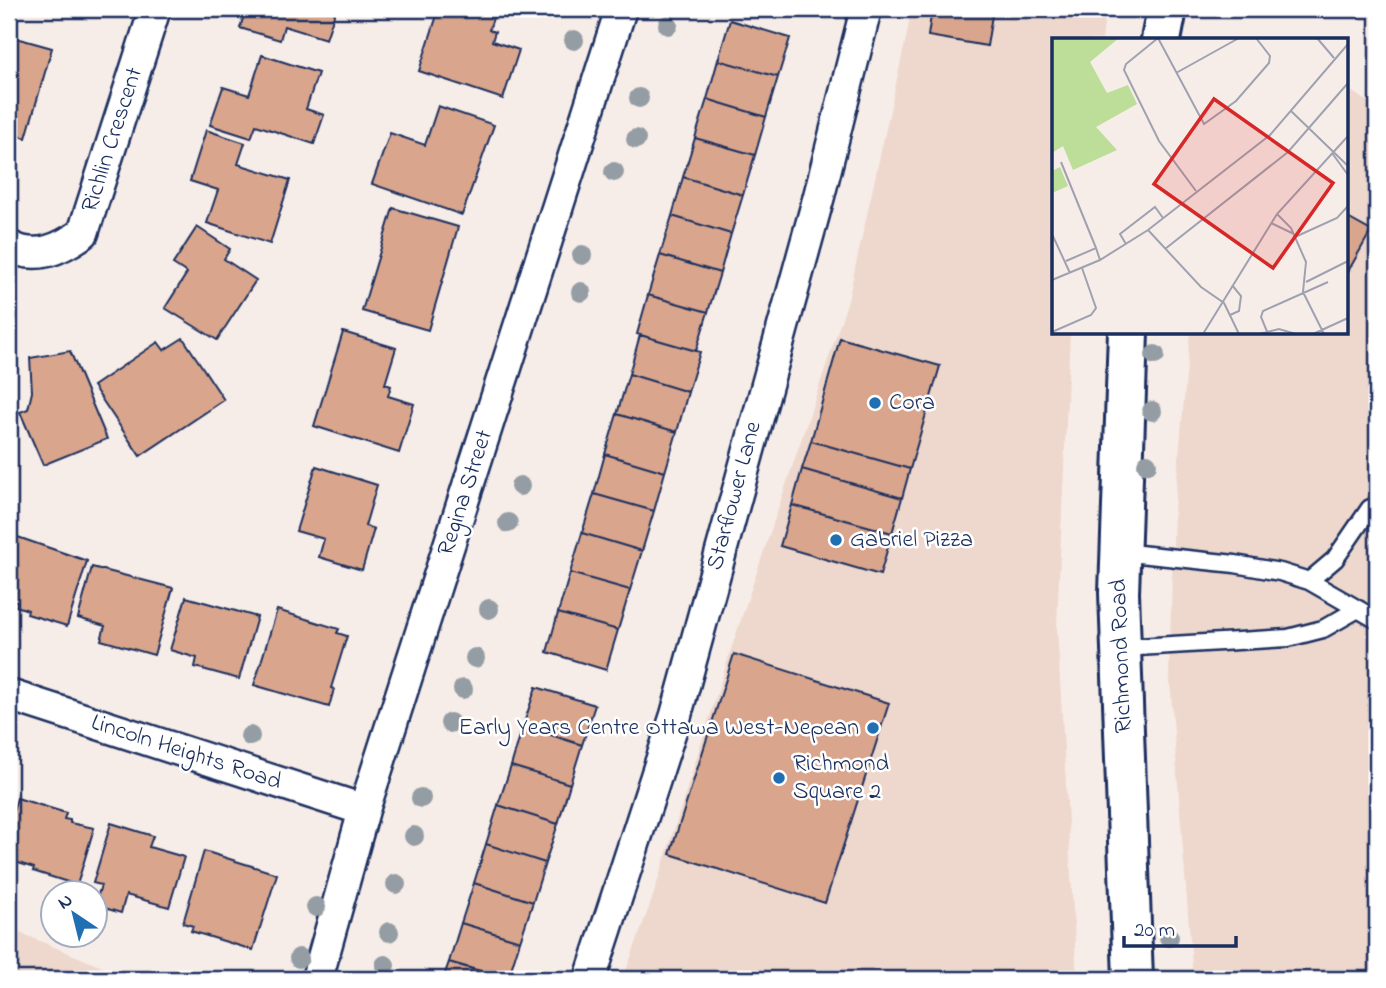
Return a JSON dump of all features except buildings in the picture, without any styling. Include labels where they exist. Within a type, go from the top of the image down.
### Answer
[{"type":"main road","points":[[1161,38],[1167,9]]},
{"type":"main road","name":"Richmond Road","points":[[1128,334],[1120,552],[1133,979]]},
{"type":"street","name":"Richlin Crescent","points":[[9,246],[23,254],[61,249],[83,233],[155,9]]},
{"type":"street","name":"Regina Street","points":[[317,979],[364,810],[621,9]]},
{"type":"street","name":"Starflower Lane","points":[[590,979],[676,715],[819,196],[866,9]]},
{"type":"street","name":"Lincoln Heights Road","points":[[9,695],[364,810]]},
{"type":"lane","points":[[1309,581],[1335,559],[1370,508]]},
{"type":"lane","points":[[1120,552],[1235,564],[1280,572],[1309,581],[1377,620]]},
{"type":"lane","points":[[1121,648],[1288,638],[1323,629],[1358,609]]},
{"type":"shaded area","points":[[910,9],[1106,9],[1102,38],[1052,38],[1052,334],[1070,334],[1057,626],[1077,979],[623,979],[652,899],[732,646],[848,300],[908,29]]},
{"type":"shaded area","points":[[1348,89],[1377,107],[1377,979],[1193,979],[1169,669],[1174,509],[1190,334],[1348,334]]},
{"type":"shaded area","points":[[9,928],[38,940],[38,950],[62,950],[131,979],[9,979]]},
{"type":"place","name":"Cora","points":[[875,403]]},
{"type":"place","name":"Gabriel Pizza","points":[[836,540]]},
{"type":"place","name":"Early Years Centre Ottawa West-Nepean","points":[[873,728]]},
{"type":"place","name":"Richmond Square 2","points":[[779,778]]}]
